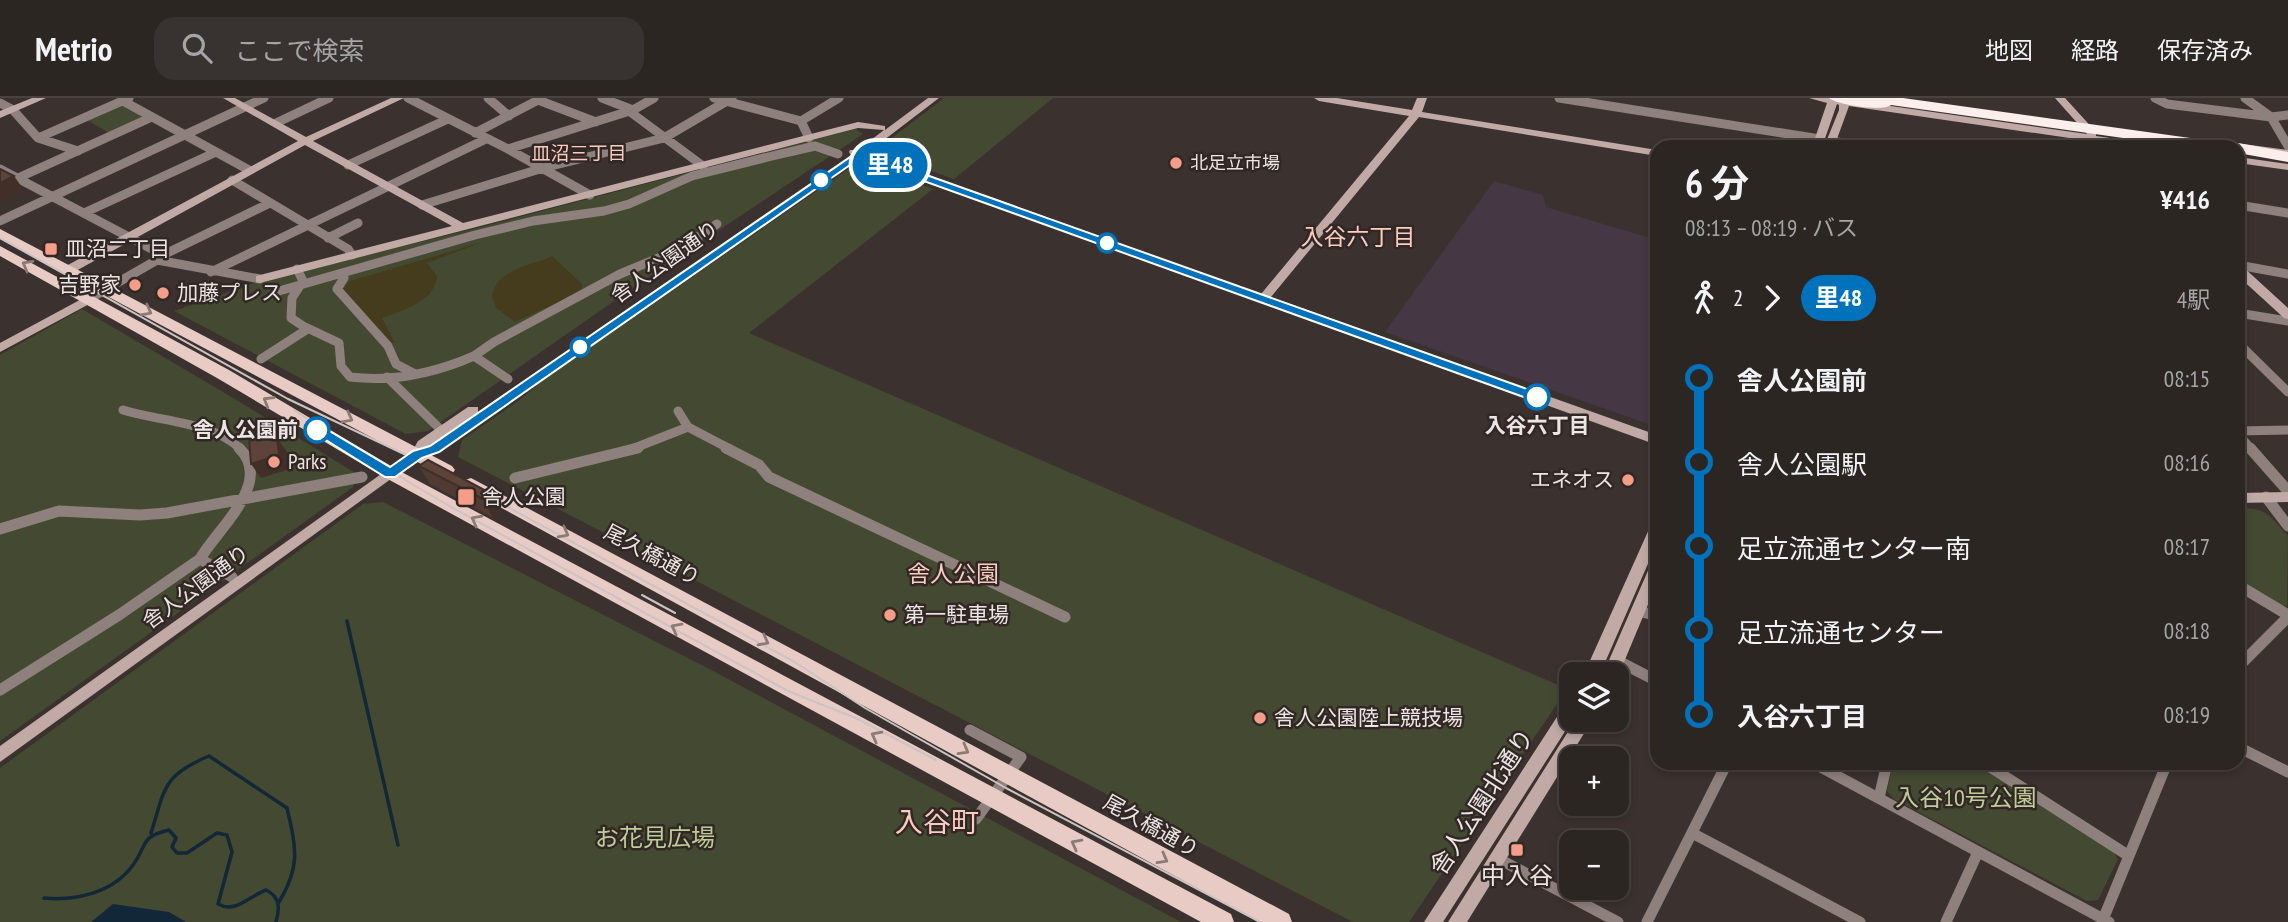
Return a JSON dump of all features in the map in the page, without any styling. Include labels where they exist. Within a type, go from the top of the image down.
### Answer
[{"type":"highway","points":[[1871,98],[2180,140]]},
{"type":"highway","points":[[1838,99],[2122,140]]},
{"type":"highway","points":[[2245,149],[2288,156]]},
{"type":"highway","points":[[2245,160],[2288,165]]},
{"type":"main road","name":"尾久橋通り","points":[[0,233],[417,454],[1280,922]]},
{"type":"main road","points":[[0,250],[223,374],[390,473],[1223,922]]},
{"type":"street","points":[[0,115],[41,98]]},
{"type":"street","points":[[228,98],[462,227]]},
{"type":"street","points":[[0,221],[264,98]]},
{"type":"street","points":[[276,123],[329,98]]},
{"type":"street","points":[[70,269],[305,141],[399,98]]},
{"type":"street","points":[[408,98],[587,191],[590,195]]},
{"type":"street","points":[[488,98],[509,116]]},
{"type":"street","points":[[602,98],[631,111],[704,169]]},
{"type":"street","points":[[508,149],[631,111],[654,98]]},
{"type":"street","points":[[714,98],[730,100],[801,121],[839,98]]},
{"type":"street","name":"舎人公園通り","points":[[0,755],[390,473],[417,454],[434,449],[849,153],[921,98]]},
{"type":"street","name":"舎人公園通り","points":[[849,153],[934,98]]},
{"type":"street","points":[[1319,98],[1650,152]]},
{"type":"street","points":[[1263,299],[1416,114],[1422,98]]},
{"type":"street","points":[[1559,98],[1609,102],[1808,140]]},
{"type":"street","points":[[1814,98],[1838,99],[2109,140]]},
{"type":"street","points":[[1893,98],[2184,140]]},
{"type":"street","points":[[2060,98],[2097,138]]},
{"type":"street","points":[[2155,98],[2167,104],[2271,117],[2288,116]]},
{"type":"street","points":[[2245,98],[2271,117],[2288,146]]},
{"type":"street","points":[[38,138],[126,99],[152,117],[250,170]]},
{"type":"street","points":[[475,133],[540,99],[596,122]]},
{"type":"street","points":[[1825,140],[1838,99]]},
{"type":"street","points":[[422,205],[542,168],[664,138],[730,100]]},
{"type":"street","points":[[0,103],[13,110],[38,138],[78,151]]},
{"type":"street","points":[[18,178],[152,117]]},
{"type":"street","points":[[348,165],[448,119]]},
{"type":"street","points":[[801,121],[809,138]]},
{"type":"street","points":[[279,291],[412,255],[532,217],[629,204],[704,169],[809,138],[864,124],[881,128]]},
{"type":"street","points":[[211,272],[486,139]]},
{"type":"street","points":[[0,169],[129,237],[160,258],[211,272],[260,279],[590,195],[815,146],[849,153],[1650,437]]},
{"type":"street","points":[[2245,149],[2288,156]]},
{"type":"street","points":[[85,213],[216,152]]},
{"type":"street","points":[[232,180],[348,250],[352,255]]},
{"type":"street","points":[[0,348],[160,258],[270,203]]},
{"type":"street","points":[[2245,206],[2288,213]]},
{"type":"street","points":[[328,238],[358,223]]},
{"type":"street","points":[[297,269],[303,281],[290,309],[291,318],[306,330],[332,337],[339,343],[342,370],[350,377],[387,377],[454,365],[620,274],[680,250],[716,229]]},
{"type":"street","points":[[409,241],[412,255]]},
{"type":"street","points":[[2245,268],[2288,274]]},
{"type":"street","points":[[343,272],[344,278],[337,289],[388,346],[396,364],[415,374]]},
{"type":"street","points":[[2245,274],[2288,315]]},
{"type":"street","points":[[2245,314],[2288,321]]},
{"type":"street","points":[[261,359],[306,330]]},
{"type":"street","points":[[2245,350],[2288,392]]},
{"type":"street","points":[[474,356],[508,379]]},
{"type":"street","points":[[387,377],[438,427]]},
{"type":"street","points":[[0,690],[119,615],[200,559],[204,550],[229,524],[245,497],[250,476],[249,464],[244,452],[227,435],[210,429],[137,416],[124,410]]},
{"type":"street","points":[[678,411],[688,427],[759,465],[769,477],[1065,617]]},
{"type":"street","points":[[515,478],[637,448],[688,427]]},
{"type":"street","points":[[2245,432],[2288,430]]},
{"type":"street","points":[[2245,440],[2288,491]]},
{"type":"street","points":[[0,529],[59,511],[167,513],[362,477]]},
{"type":"street","points":[[2266,497],[2288,526]]},
{"type":"street","points":[[2245,498],[2288,497]]},
{"type":"street","points":[[1597,662],[1650,543]]},
{"type":"street","points":[[200,559],[232,577]]},
{"type":"street","points":[[1616,662],[1650,584]]},
{"type":"street","points":[[2245,589],[2288,616],[2245,660]]},
{"type":"street","points":[[1639,611],[1650,614]]},
{"type":"street","points":[[1629,672],[1650,679]]},
{"type":"street","name":"舎人公園北通り","points":[[1433,922],[1559,728]]},
{"type":"street","points":[[970,730],[1021,757],[976,819]]},
{"type":"street","name":"舎人公園北通り","points":[[1457,922],[1577,732]]},
{"type":"street","points":[[2245,750],[2288,772]]},
{"type":"street","points":[[1647,922],[1724,770]]},
{"type":"street","points":[[1826,770],[2105,921],[2164,770]]},
{"type":"street","points":[[1879,798],[1885,770]]},
{"type":"street","points":[[1995,770],[2129,856]]},
{"type":"street","points":[[1692,833],[1860,922]]},
{"type":"street","points":[[1946,922],[1978,852]]},
{"type":"street","points":[[1497,858],[1618,922]]},
{"type":"shaded area","points":[[1494,181],[1543,195],[1546,207],[1650,238],[1650,425],[1385,332]]},
{"type":"green space","points":[[944,98],[1053,98],[954,179],[886,155],[884,144]]},
{"type":"green space","points":[[123,104],[145,116],[111,134],[85,119]]},
{"type":"green space","points":[[856,129],[863,134],[637,285],[428,431],[406,434],[174,311],[254,283]]},
{"type":"green space","points":[[868,165],[933,189],[749,333],[1559,686],[1559,701],[1409,922],[1353,922],[458,457],[462,440],[521,399],[543,380],[850,168]]},
{"type":"green space","points":[[82,309],[357,474],[353,487],[0,741],[0,355]]},
{"type":"green space","name":"お花見広場","points":[[383,502],[715,672],[1181,922],[0,922],[0,768],[363,504]]},
{"type":"green space","points":[[2245,508],[2256,509],[2267,514],[2288,536],[2287,606],[2276,604],[2245,585]]},
{"type":"green space","name":"入谷10号公園","points":[[1892,770],[1984,770],[2113,851],[2118,859],[2098,900],[2087,901],[1894,799],[1887,791]]},
{"type":"sand","points":[[483,242],[427,263],[437,276],[431,292],[417,304],[382,318],[395,343],[384,342],[340,293],[350,281]]},
{"type":"sand","points":[[552,256],[583,285],[580,292],[515,322],[496,308],[492,295],[501,279],[508,273]]},
{"type":"water","points":[[113,904],[169,912],[186,922],[91,922]]},
{"type":"building","points":[[0,169],[14,176],[0,183]]},
{"type":"building","points":[[270,431],[271,440],[277,438],[279,455],[251,464],[249,437]]},
{"type":"building","points":[[428,460],[490,493],[483,499],[419,466]]},
{"type":"waterway","points":[[347,621],[398,845]]},
{"type":"waterway","points":[[151,833],[163,795],[173,778],[193,763],[209,756],[287,808],[295,856],[291,878],[279,902]]},
{"type":"waterway","points":[[44,898],[68,898],[104,889],[125,875],[148,839],[159,833],[169,830],[176,838],[172,847],[177,853],[187,853],[217,833],[227,835],[232,852],[218,904],[225,907],[237,906],[266,890],[278,903],[276,922]]},
{"type":"tram line","points":[[0,238],[288,399],[442,472]]},
{"type":"tram line","points":[[294,410],[348,446],[451,507],[788,691],[858,719],[936,760]]},
{"type":"tram line","points":[[476,490],[793,661],[865,708],[1006,788],[1260,922]]},
{"type":"tram line","points":[[642,595],[675,613]]},
{"type":"bus line","name":"里48","points":[[317,430],[390,473],[417,454],[434,449],[859,154],[1537,397]]},
{"type":"place","name":"北足立市場","points":[[1176,163]]},
{"type":"place","name":"皿沼二丁目","points":[[51,249]]},
{"type":"place","name":"吉野家","points":[[135,285]]},
{"type":"place","name":"加藤プレス","points":[[163,293]]},
{"type":"place","name":"入谷六丁目","points":[[1537,397]]},
{"type":"place","name":"舎人公園前","points":[[317,430]]},
{"type":"place","name":"Parks","points":[[274,462]]},
{"type":"place","name":"エネオス","points":[[1628,480]]},
{"type":"place","name":"舎人公園","points":[[466,497]]},
{"type":"place","name":"第一駐車場","points":[[890,615]]},
{"type":"place","name":"舎人公園陸上競技場","points":[[1260,718]]},
{"type":"place","name":"中入谷","points":[[1517,850]]},
{"type":"district","name":"皿沼三丁目","points":[[579,153]]},
{"type":"district","name":"入谷六丁目","points":[[1358,237]]},
{"type":"district","name":"舎人公園","points":[[953,574]]},
{"type":"district","name":"入谷町","points":[[937,822]]}]
